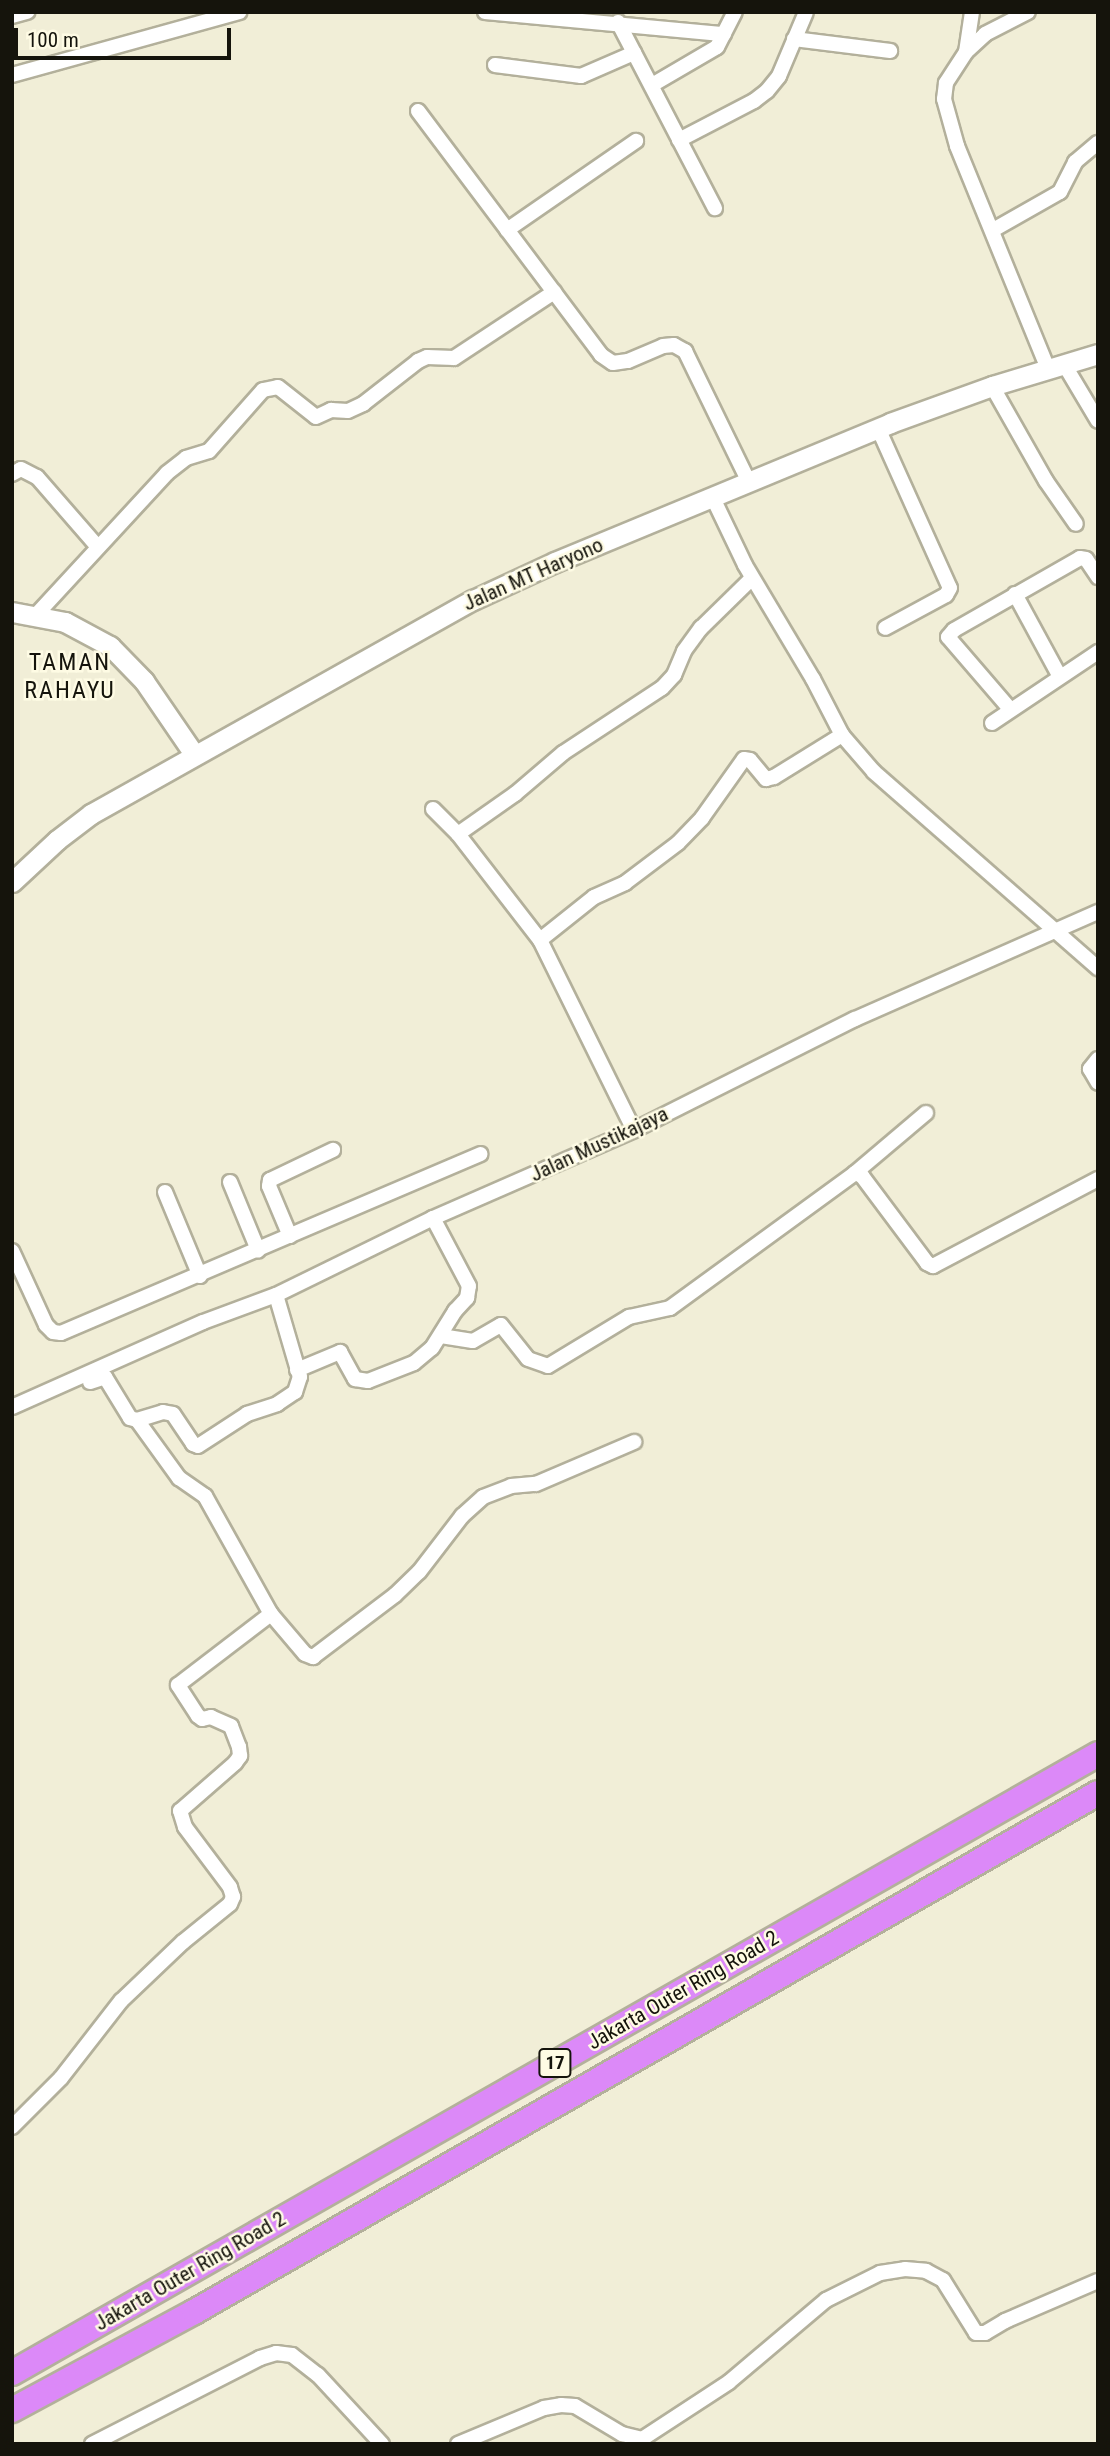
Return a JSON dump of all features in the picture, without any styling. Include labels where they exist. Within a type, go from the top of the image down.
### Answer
[{"type":"highway","name":"Jakarta Outer Ring Road 2","points":[[12,2372],[1098,1754]]},
{"type":"highway","name":"Jakarta Outer Ring Road 2","points":[[12,2410],[206,2305],[1098,1793]]},
{"type":"main road","name":"Jalan MT Haryono","points":[[12,882],[83,819],[194,754],[473,600],[555,562],[878,428],[992,386],[1098,354]]},
{"type":"main road","points":[[12,612],[36,615],[92,635],[118,653],[144,681],[194,754]]},
{"type":"street","points":[[12,16],[27,12]]},
{"type":"street","points":[[12,75],[239,12]]},
{"type":"street","points":[[485,12],[618,22],[724,34]]},
{"type":"street","points":[[652,85],[717,47],[735,12]]},
{"type":"street","points":[[680,140],[767,91],[779,76],[806,12]]},
{"type":"street","points":[[966,52],[972,12]]},
{"type":"street","points":[[1028,12],[985,34],[966,52],[946,83],[944,100],[957,146],[1056,367],[1098,421]]},
{"type":"street","points":[[618,22],[715,208]]},
{"type":"street","points":[[794,39],[890,51]]},
{"type":"street","points":[[495,65],[581,76],[634,53]]},
{"type":"street","points":[[418,111],[594,347],[609,361],[628,361],[663,345],[674,345],[685,351],[749,482]]},
{"type":"street","points":[[507,230],[636,141]]},
{"type":"street","points":[[993,230],[1060,192],[1076,162],[1098,143]]},
{"type":"street","points":[[36,615],[167,473],[186,458],[209,451],[263,390],[278,387],[316,417],[331,410],[348,411],[363,404],[410,366],[426,357],[454,358],[554,292]]},
{"type":"street","points":[[992,386],[1046,481],[1076,524]]},
{"type":"street","points":[[878,428],[950,588],[946,595],[884,628]]},
{"type":"street","points":[[12,474],[21,469],[37,477],[97,546]]},
{"type":"street","points":[[712,496],[752,578],[813,679],[842,735],[874,772],[1098,968]]},
{"type":"street","points":[[1010,709],[948,637],[954,630],[1080,558],[1086,559],[1098,577]]},
{"type":"street","points":[[458,834],[515,794],[563,753],[662,688],[674,675],[684,651],[701,628],[752,578]]},
{"type":"street","points":[[1015,594],[1060,677]]},
{"type":"street","points":[[992,723],[1098,652]]},
{"type":"street","points":[[540,940],[594,897],[654,864],[702,818],[744,759],[750,760],[766,779],[774,777],[842,735]]},
{"type":"street","points":[[433,809],[458,834],[540,940],[634,1130]]},
{"type":"street","name":"Jalan Mustikajaya","points":[[12,1407],[203,1322],[275,1295],[433,1218],[634,1130],[855,1019],[1098,912]]},
{"type":"street","points":[[1098,1059],[1090,1069],[1098,1083]]},
{"type":"street","points":[[441,1336],[473,1341],[501,1325],[528,1359],[548,1366],[629,1317],[670,1308],[855,1173],[926,1113]]},
{"type":"street","points":[[290,1236],[269,1186],[270,1180],[332,1150]]},
{"type":"street","points":[[12,1251],[46,1325],[57,1334],[200,1276],[480,1154]]},
{"type":"street","points":[[855,1173],[862,1176],[927,1263],[933,1266],[1098,1179]]},
{"type":"street","points":[[230,1182],[258,1250]]},
{"type":"street","points":[[165,1192],[200,1276]]},
{"type":"street","points":[[297,1370],[340,1352],[355,1379],[368,1381],[414,1363],[441,1336],[455,1311],[467,1298],[469,1286],[433,1218]]},
{"type":"street","points":[[12,1413],[105,1377],[130,1418],[137,1420],[163,1412],[173,1414],[193,1444],[198,1446],[247,1414],[277,1405],[289,1397],[300,1381],[275,1295]]},
{"type":"street","points":[[137,1420],[179,1478],[205,1496],[271,1614],[305,1654],[315,1656],[395,1595],[419,1572],[462,1516],[484,1497],[511,1486],[536,1484],[634,1441]]},
{"type":"street","points":[[12,2127],[61,2078],[121,2001],[183,1942],[230,1904],[233,1897],[230,1887],[185,1827],[180,1811],[235,1763],[240,1756],[239,1747],[230,1726],[211,1717],[202,1719],[198,1716],[178,1685],[271,1614]]},
{"type":"street","points":[[458,2444],[544,2408],[561,2405],[575,2406],[622,2434],[642,2439],[729,2382],[826,2300],[880,2273],[905,2269],[926,2271],[943,2280],[976,2333],[985,2333],[1005,2321],[1098,2281]]},
{"type":"street","points":[[92,2444],[260,2358],[276,2353],[292,2355],[318,2375],[382,2444]]},
{"type":"district","name":"TAMAN RAHAYU","points":[[70,677]]}]
